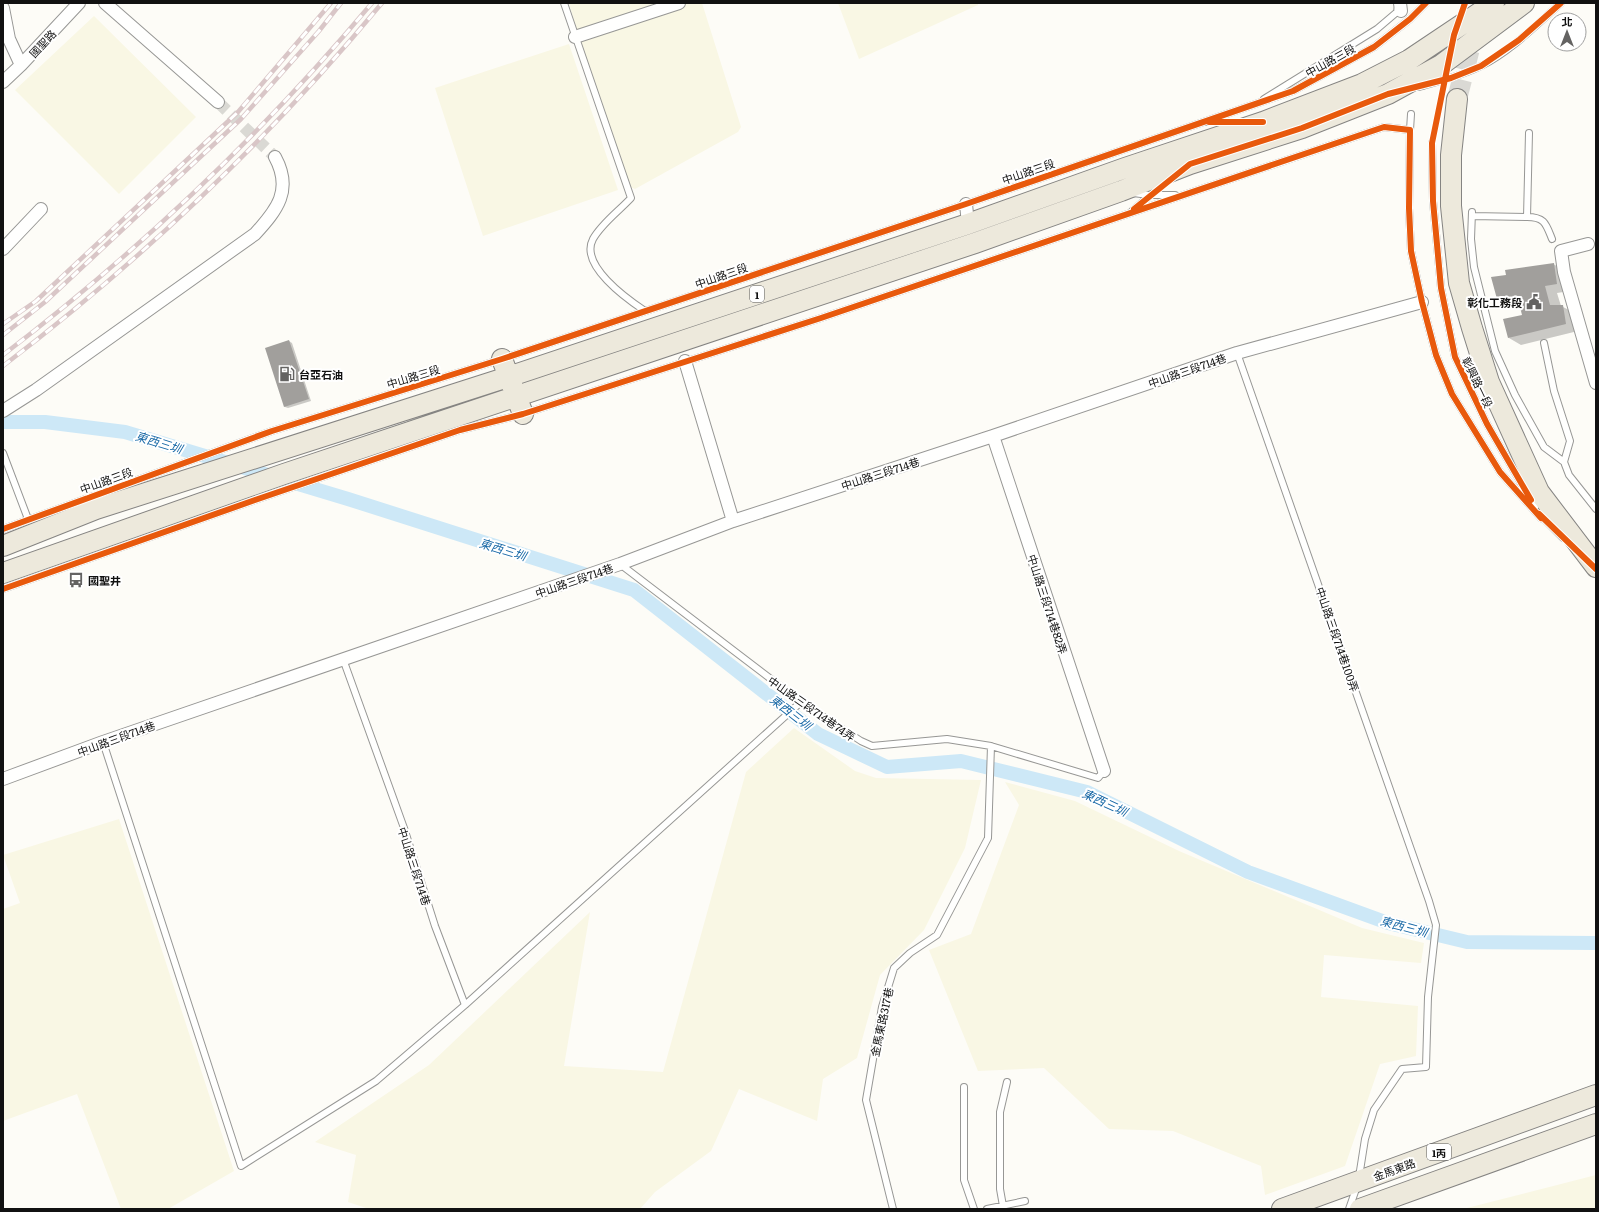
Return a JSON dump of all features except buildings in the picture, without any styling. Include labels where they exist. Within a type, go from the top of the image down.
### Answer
[{"type":"main road","name":"中山路三段","points":[[3,546],[94,502],[505,368],[968,224],[1125,168],[1260,113],[1362,84],[1409,60],[1494,3]]},
{"type":"main road","name":"1","points":[[3,573],[109,543],[284,474],[975,243],[1121,191],[1190,164],[1302,128],[1388,94],[1441,65],[1524,3]]},
{"type":"main road","name":"彰興路一段","points":[[1457,99],[1452,155],[1451,206],[1459,283],[1468,314],[1489,382],[1539,492],[1596,568]]},
{"type":"main road","points":[[505,368],[523,414]]},
{"type":"main road","points":[[94,502],[109,543]]},
{"type":"main road","name":"金馬東路","points":[[1282,1209],[1596,1095]]},
{"type":"main road","name":"1丙","points":[[1360,1209],[1596,1124]]},
{"type":"street","name":"國聖路","points":[[3,82],[79,3]]},
{"type":"street","points":[[105,3],[218,102]]},
{"type":"street","points":[[575,37],[679,3]]},
{"type":"street","points":[[3,8],[9,39],[21,65]]},
{"type":"street","points":[[3,411],[36,390],[255,234],[271,216],[280,201],[283,185],[280,166],[275,157]]},
{"type":"street","points":[[966,204],[968,224]]},
{"type":"street","points":[[3,249],[41,209]]},
{"type":"street","points":[[1588,244],[1561,251],[1564,272],[1596,383]]},
{"type":"street","name":"中山路三段714巷","points":[[3,779],[103,742],[619,564],[733,522],[1238,353],[1422,302]]},
{"type":"street","points":[[685,361],[733,522]]},
{"type":"street","name":"中山路三段714巷82弄","points":[[993,436],[1104,771]]},
{"type":"lane","points":[[564,3],[631,198],[593,239],[591,247],[593,257],[598,269],[622,296],[645,311]]},
{"type":"lane","name":"中山路三段","points":[[505,368],[645,311],[966,204],[1199,122],[1260,113],[1293,91],[1374,47],[1426,3]]},
{"type":"lane","points":[[1388,94],[1452,78],[1481,66],[1519,40],[1561,3]]},
{"type":"lane","points":[[1199,122],[1260,113],[1376,29],[1397,12],[1400,6]]},
{"type":"lane","points":[[1411,114],[1409,208],[1411,251],[1422,302],[1436,355],[1452,394],[1500,472],[1541,518]]},
{"type":"lane","name":"1","points":[[3,589],[109,543],[460,430],[523,414],[821,318],[1384,127],[1410,130]]},
{"type":"lane","points":[[1527,217],[1529,133]]},
{"type":"lane","name":"彰興路一段","points":[[1432,143],[1432,201],[1441,288],[1455,357],[1487,424],[1541,518],[1596,568]]},
{"type":"lane","points":[[1129,213],[1149,195],[1190,164]]},
{"type":"lane","points":[[1121,191],[1149,195],[1182,195]]},
{"type":"lane","points":[[1552,239],[1546,224],[1538,217],[1472,214],[1471,239],[1474,267],[1495,351],[1514,395],[1544,447],[1564,462],[1569,475],[1596,509]]},
{"type":"lane","points":[[1544,343],[1554,391],[1570,441],[1564,462]]},
{"type":"lane","name":"中山路三段714巷100弄","points":[[1238,353],[1427,893],[1436,925],[1428,997],[1426,1067],[1402,1069],[1374,1110],[1365,1139],[1358,1181]]},
{"type":"lane","points":[[3,453],[28,519]]},
{"type":"lane","name":"中山路三段","points":[[3,528],[28,519],[94,502]]},
{"type":"lane","name":"中山路三段714巷74弄","points":[[619,564],[801,702],[861,741],[872,746],[947,739],[991,746],[1098,778],[1104,771]]},
{"type":"lane","name":"中山路三段714巷","points":[[343,659],[404,828],[435,926],[465,1005]]},
{"type":"lane","points":[[103,742],[241,1166],[376,1081],[465,1005],[801,702]]},
{"type":"lane","name":"金馬東路317巷","points":[[893,1209],[866,1100],[882,1007],[894,968],[910,954],[937,935],[988,838],[991,746]]},
{"type":"lane","points":[[1003,1206],[1000,1189],[1000,1112],[1007,1082]]},
{"type":"lane","points":[[964,1087],[964,1180],[974,1209]]},
{"type":"lane","points":[[1349,1209],[1358,1181]]},
{"type":"lane","points":[[987,1209],[1025,1201]]},
{"type":"shaded area","points":[[569,3],[659,3],[577,31]]},
{"type":"shaded area","points":[[684,3],[702,3],[741,127],[738,132],[635,189],[628,186],[581,42],[587,37]]},
{"type":"shaded area","points":[[838,3],[978,3],[978,5],[859,59]]},
{"type":"shaded area","points":[[94,16],[196,117],[119,194],[15,90]]},
{"type":"shaded area","points":[[569,44],[618,190],[483,236],[435,88]]},
{"type":"shaded area","points":[[794,728],[855,771],[876,778],[981,780],[965,848],[924,930],[880,975],[857,1058],[823,1079],[817,1121],[739,1089],[711,1151],[655,1192],[640,1209],[369,1209],[348,1202],[356,1155],[315,1142],[429,1065],[590,912],[564,1066],[663,1072],[746,772]]},
{"type":"shaded area","points":[[1005,782],[1075,801],[1179,851],[1362,928],[1424,943],[1421,963],[1324,955],[1321,997],[1418,1006],[1416,1056],[1380,1064],[1345,1166],[1265,1195],[1261,1166],[1173,1131],[1109,1129],[1044,1068],[978,1071],[929,950],[971,934],[1019,805]]},
{"type":"shaded area","points":[[119,819],[234,1171],[168,1209],[121,1209],[77,1094],[3,1121],[3,909],[20,903],[3,855]]},
{"type":"shaded area","points":[[1596,1175],[1596,1209],[1463,1209]]},
{"type":"waterway","name":"東西三圳","points":[[3,422],[45,422],[125,432],[348,499],[634,590],[818,734],[887,767],[961,761],[1087,792],[1248,872],[1388,923],[1467,942],[1596,943]]},
{"type":"tunnel","points":[[1457,99],[1474,33]]},
{"type":"tunnel","points":[[218,102],[275,157]]},
{"type":"railway","points":[[3,324],[36,301],[238,112],[331,3]]},
{"type":"railway","points":[[3,335],[45,302],[241,119],[319,31],[341,3]]},
{"type":"railway","points":[[3,355],[102,275],[197,189],[287,98],[372,3]]},
{"type":"railway","points":[[3,366],[55,326],[105,284],[203,195],[295,102],[382,3]]},
{"type":"cycle path","points":[[3,529],[272,431],[502,359],[966,204],[1293,91],[1374,47],[1410,19],[1426,3]]},
{"type":"cycle path","points":[[1465,3],[1454,35],[1432,143],[1433,201],[1441,288],[1455,357],[1487,424],[1531,500]]},
{"type":"cycle path","points":[[1134,209],[1190,164],[1302,128],[1388,94],[1451,78],[1481,66],[1519,40],[1561,3]]},
{"type":"cycle path","points":[[1209,122],[1263,122]]},
{"type":"cycle path","points":[[3,589],[255,500],[460,430],[523,414],[821,318],[1384,127],[1410,130],[1409,208],[1411,251],[1422,302],[1436,355],[1452,394],[1500,472],[1541,518]]},
{"type":"cycle path","points":[[1539,514],[1596,569]]},
{"type":"place","name":"彰化工務段","points":[[1534,302]]},
{"type":"place","name":"台亞石油","points":[[287,374]]},
{"type":"place","name":"國聖井","points":[[76,580]]}]
